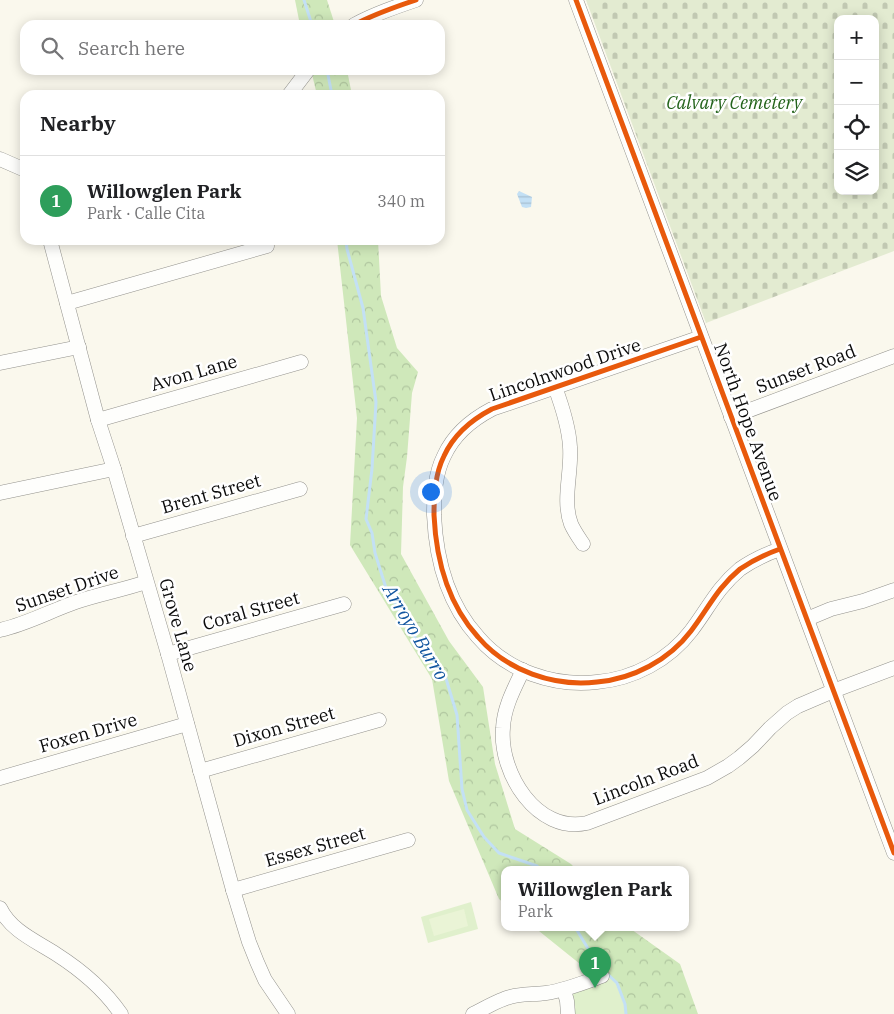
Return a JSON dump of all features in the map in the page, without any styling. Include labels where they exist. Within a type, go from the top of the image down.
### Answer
[{"type":"street","points":[[363,20],[416,0]]},
{"type":"street","name":"North Hope Avenue","points":[[576,0],[833,691],[891,833],[894,853]]},
{"type":"street","points":[[293,90],[304,75]]},
{"type":"street","points":[[0,159],[20,168]]},
{"type":"street","name":"Grove Lane","points":[[51,245],[98,420],[168,654],[249,942],[265,980],[288,1014]]},
{"type":"street","points":[[67,303],[267,246]]},
{"type":"street","name":"Lincolnwood Drive","points":[[701,337],[492,409],[480,415],[459,433],[444,456],[435,481],[435,527],[442,571],[450,593],[464,619],[478,638],[501,657],[537,676],[578,683],[598,682],[636,673],[666,655],[691,632],[725,583],[756,558],[780,549]]},
{"type":"street","points":[[0,363],[79,347]]},
{"type":"street","name":"Sunset Road","points":[[731,417],[894,356]]},
{"type":"street","name":"Avon Lane","points":[[98,420],[301,362]]},
{"type":"street","points":[[555,388],[566,423],[570,448],[567,503],[569,518],[583,544]]},
{"type":"street","points":[[0,492],[114,469]]},
{"type":"street","name":"Brent Street","points":[[133,536],[300,489]]},
{"type":"street","name":"Sunset Drive","points":[[0,630],[33,620],[84,600],[146,582]]},
{"type":"street","points":[[806,619],[831,609],[863,601],[894,590]]},
{"type":"street","name":"Coral Street","points":[[168,654],[344,604]]},
{"type":"street","name":"Lincoln Road","points":[[523,670],[504,715],[502,741],[507,765],[519,789],[527,799],[552,819],[572,824],[588,823],[707,778],[739,758],[787,713],[798,706],[894,668]]},
{"type":"street","name":"Dixon Street","points":[[200,771],[379,720]]},
{"type":"street","name":"Foxen Drive","points":[[0,778],[187,724]]},
{"type":"street","name":"Essex Street","points":[[233,890],[408,840]]},
{"type":"street","points":[[0,908],[16,929],[56,954],[86,976],[102,991],[120,1014]]},
{"type":"street","points":[[473,1014],[505,998],[521,994],[564,990],[602,976]]},
{"type":"street","points":[[564,990],[568,1001],[568,1014]]},
{"type":"green space","points":[[295,0],[327,0],[333,20],[299,20]]},
{"type":"green space","name":"Calvary Cemetery","points":[[586,0],[894,0],[894,251],[706,323]]},
{"type":"green space","points":[[312,75],[348,75],[351,90],[316,90]]},
{"type":"green space","points":[[338,245],[378,245],[381,296],[397,348],[418,372],[412,393],[403,487],[401,554],[449,641],[483,687],[495,764],[515,829],[573,866],[501,866],[501,901],[449,781],[432,679],[350,545],[357,418]]},
{"type":"green space","points":[[471,902],[478,929],[428,943],[421,917]]},
{"type":"green space","points":[[464,909],[468,926],[434,936],[429,919]]},
{"type":"green space","points":[[539,931],[634,931],[680,964],[698,1014],[626,1014],[625,1004],[617,983],[598,965],[585,968]]},
{"type":"green space","points":[[598,965],[617,983],[625,1004],[626,1014],[568,1014],[564,990],[601,976]]},
{"type":"water","points":[[519,191],[532,197],[531,207],[522,207],[517,194]]},
{"type":"waterway","name":"Arroyo Burro","points":[[304,0],[310,20]]},
{"type":"waterway","name":"Arroyo Burro","points":[[328,75],[331,90]]},
{"type":"waterway","name":"Arroyo Burro","points":[[347,245],[363,308],[376,402],[372,469],[366,519],[372,533],[375,553],[386,588],[416,639],[444,672],[457,715],[462,789],[467,810],[484,837],[499,853],[537,866]]},
{"type":"waterway","name":"Arroyo Burro","points":[[577,931],[598,965],[617,983],[625,1004],[626,1014]]},
{"type":"cycle path","points":[[364,20],[416,0]]},
{"type":"cycle path","points":[[576,0],[894,853]]},
{"type":"cycle path","points":[[701,337],[492,409],[477,418],[458,434],[448,448],[439,470],[434,507],[435,532],[441,564],[451,595],[478,637],[503,659],[532,674],[548,679],[564,682],[597,682],[624,677],[661,659],[672,651],[691,631],[732,576],[750,563],[780,549]]},
{"type":"place","name":"Willowglen Park","points":[[595,988]]}]
